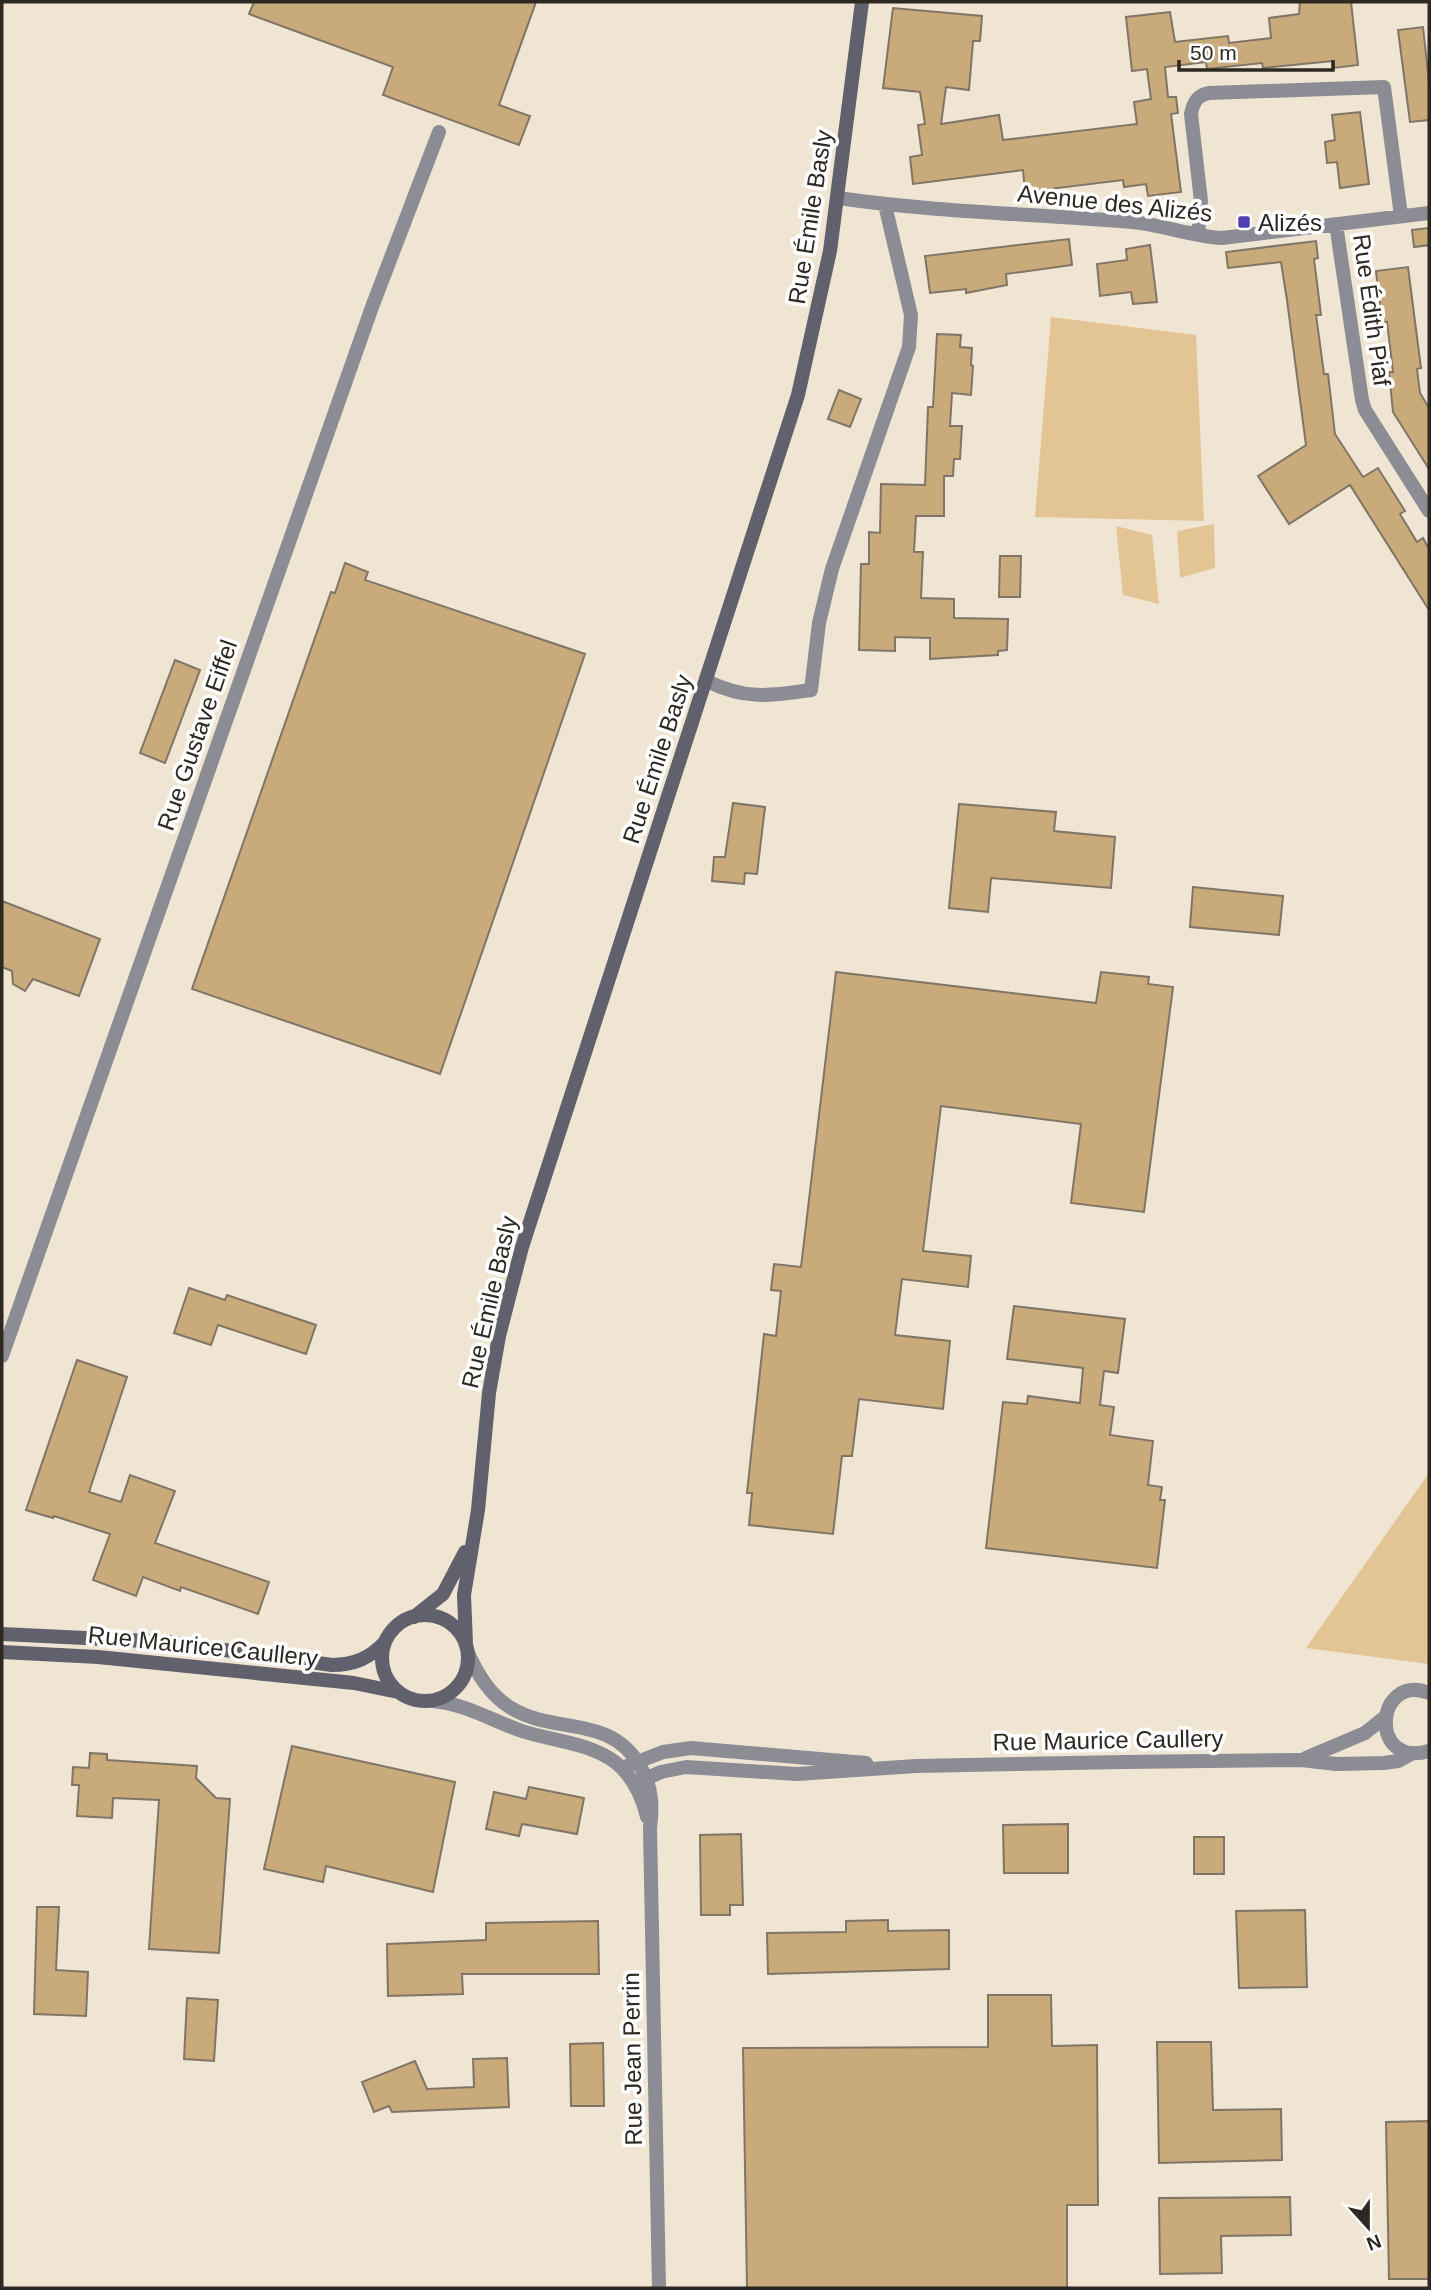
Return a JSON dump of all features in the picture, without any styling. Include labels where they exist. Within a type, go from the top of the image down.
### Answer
[{"type":"street","name":"Rue Émile Basly","points":[[467,1649],[464,1595],[494,1364],[513,1276],[797,395],[822,290],[838,198],[862,2]]},
{"type":"street","points":[[1198,235],[1201,201],[1191,114],[1195,101],[1204,94],[1384,87],[1401,216]]},
{"type":"street","name":"Rue Gustave Eiffel","points":[[2,1356],[372,307],[439,132]]},
{"type":"street","name":"Avenue des Alizés","points":[[838,198],[885,205],[1133,222],[1222,238],[1429,213]]},
{"type":"street","points":[[707,681],[751,696],[811,690],[819,623],[832,569],[909,347],[911,315],[885,205]]},
{"type":"street","name":"Rue Édith Piaf","points":[[1336,224],[1362,400],[1429,511]]},
{"type":"street","name":"Rue Émile Basly","points":[[414,1617],[436,1601],[448,1586],[475,1524]]},
{"type":"street","points":[[414,1617],[431,1616],[443,1619],[457,1629],[484,1683],[509,1707],[534,1718],[606,1733],[623,1744],[638,1761],[640,1781]]},
{"type":"street","name":"Rue Maurice Caullery","points":[[2,1634],[168,1642],[332,1665],[361,1660],[376,1651],[399,1624],[414,1617]]},
{"type":"street","points":[[385,1642],[382,1660],[384,1673],[398,1692]]},
{"type":"street","points":[[433,1701],[449,1694],[461,1681],[466,1671],[467,1649]]},
{"type":"street","name":"Rue Maurice Caullery","points":[[2,1652],[98,1657],[354,1683],[398,1692],[415,1700],[461,1705],[519,1730],[594,1751],[640,1781],[677,1768],[797,1774],[916,1766],[1301,1760],[1336,1764],[1389,1763],[1424,1753]]},
{"type":"street","name":"Rue Maurice Caullery","points":[[1424,1753],[1403,1751],[1391,1741],[1386,1732],[1385,1717],[1390,1704],[1401,1694],[1415,1690],[1429,1693]]},
{"type":"street","name":"Rue Maurice Caullery","points":[[1301,1760],[1366,1733],[1385,1717]]},
{"type":"street","name":"Rue Maurice Caullery","points":[[622,1768],[674,1749],[691,1748],[916,1766]]},
{"type":"street","name":"Rue Jean Perrin","points":[[640,1781],[650,1828],[659,2288]]},
{"type":"shaded area","points":[[1051,317],[1196,335],[1204,521],[1035,517]]},
{"type":"shaded area","points":[[1214,524],[1215,568],[1180,578],[1177,531]]},
{"type":"shaded area","points":[[1116,526],[1152,535],[1159,604],[1123,595]]},
{"type":"shaded area","points":[[1429,1473],[1429,1664],[1306,1648]]},
{"type":"building","points":[[254,2],[536,2],[499,105],[530,116],[519,145],[383,95],[393,67],[249,14]]},
{"type":"building","points":[[1300,2],[1351,2],[1358,65],[1334,68],[1333,61],[1263,68],[1262,63],[1207,69],[1206,62],[1165,67],[1168,97],[1176,97],[1178,113],[1171,114],[1181,192],[1148,196],[1146,184],[1124,187],[1123,180],[1025,192],[1023,170],[913,184],[910,157],[922,155],[918,125],[925,124],[920,92],[883,88],[893,8],[982,16],[980,41],[973,41],[969,90],[946,87],[941,124],[999,115],[1003,140],[1137,124],[1134,102],[1151,99],[1147,69],[1132,71],[1126,17],[1170,12],[1175,42],[1228,36],[1229,43],[1271,38],[1269,18],[1299,14]]},
{"type":"building","points":[[1423,27],[1429,82],[1429,120],[1410,122],[1398,30]]},
{"type":"building","points":[[1360,112],[1369,184],[1340,188],[1337,162],[1327,163],[1325,142],[1335,140],[1332,115]]},
{"type":"building","points":[[1429,228],[1429,245],[1414,247],[1412,230]]},
{"type":"building","points":[[1069,239],[1072,265],[1006,274],[1007,285],[966,293],[966,289],[930,293],[925,256]]},
{"type":"building","points":[[1316,241],[1318,258],[1314,259],[1321,315],[1316,315],[1324,374],[1328,374],[1335,434],[1363,477],[1378,468],[1405,511],[1400,514],[1417,542],[1423,538],[1429,549],[1429,610],[1350,485],[1289,524],[1258,476],[1306,445],[1287,300],[1281,262],[1228,268],[1226,252]]},
{"type":"building","points":[[1150,245],[1157,302],[1133,304],[1131,292],[1100,296],[1097,264],[1127,260],[1126,249]]},
{"type":"building","points":[[1408,267],[1421,368],[1417,369],[1420,393],[1429,408],[1429,469],[1393,412],[1389,372],[1393,372],[1387,322],[1382,322],[1376,271]]},
{"type":"building","points":[[937,334],[961,335],[960,347],[972,348],[973,366],[971,395],[952,393],[950,426],[962,426],[960,459],[954,459],[953,476],[944,476],[944,516],[916,516],[914,552],[923,552],[921,598],[954,599],[954,618],[1008,619],[1007,650],[998,651],[998,655],[930,659],[930,638],[895,637],[895,651],[859,650],[861,564],[869,564],[869,532],[880,533],[881,484],[925,485],[928,407],[933,407]]},
{"type":"building","points":[[839,390],[861,399],[850,427],[828,419]]},
{"type":"building","points":[[1000,556],[1021,556],[1020,597],[999,597]]},
{"type":"building","points":[[345,563],[368,572],[365,580],[585,654],[440,1074],[192,989],[331,592],[335,593]]},
{"type":"building","points":[[175,660],[200,670],[165,763],[140,753]]},
{"type":"building","points":[[733,803],[765,807],[757,874],[745,873],[744,884],[712,881],[714,857],[725,857]]},
{"type":"building","points":[[959,804],[1056,812],[1054,831],[1115,837],[1111,888],[991,878],[988,912],[949,908]]},
{"type":"building","points":[[1193,887],[1283,896],[1279,935],[1190,927]]},
{"type":"building","points":[[2,901],[100,939],[79,996],[33,979],[25,991],[13,984],[12,971],[2,967]]},
{"type":"building","points":[[836,972],[1096,1003],[1101,972],[1149,977],[1148,984],[1173,987],[1144,1212],[1071,1203],[1081,1124],[941,1106],[923,1251],[971,1256],[968,1287],[902,1279],[895,1335],[950,1341],[943,1409],[859,1399],[852,1456],[842,1456],[833,1534],[749,1525],[752,1493],[747,1493],[764,1334],[776,1336],[781,1291],[771,1290],[774,1264],[801,1267]]},
{"type":"building","points":[[189,1288],[225,1300],[227,1295],[316,1325],[306,1354],[218,1325],[211,1345],[174,1333]]},
{"type":"building","points":[[1014,1306],[1125,1319],[1118,1373],[1104,1371],[1100,1405],[1114,1407],[1110,1435],[1153,1441],[1148,1485],[1162,1487],[1160,1500],[1165,1500],[1157,1568],[986,1548],[1003,1402],[1027,1404],[1028,1396],[1080,1403],[1083,1368],[1007,1359]]},
{"type":"building","points":[[77,1360],[127,1377],[89,1492],[121,1502],[130,1475],[175,1491],[155,1543],[269,1582],[258,1614],[181,1587],[180,1591],[143,1577],[136,1596],[93,1580],[110,1534],[26,1510]]},
{"type":"building","points":[[292,1746],[455,1782],[433,1892],[326,1866],[323,1882],[264,1869]]},
{"type":"building","points":[[90,1753],[107,1754],[107,1760],[197,1766],[196,1778],[216,1798],[230,1799],[219,1953],[149,1949],[159,1800],[113,1798],[112,1818],[77,1816],[79,1785],[72,1785],[73,1767],[89,1768]]},
{"type":"building","points":[[529,1787],[584,1798],[577,1834],[522,1824],[519,1836],[486,1829],[494,1792],[526,1799]]},
{"type":"building","points":[[1068,1824],[1068,1873],[1004,1873],[1003,1825]]},
{"type":"building","points":[[741,1834],[743,1905],[730,1905],[730,1915],[701,1915],[700,1835]]},
{"type":"building","points":[[1194,1837],[1224,1837],[1224,1874],[1194,1874]]},
{"type":"building","points":[[37,1907],[59,1907],[56,1970],[88,1972],[86,2016],[34,2014]]},
{"type":"building","points":[[1305,1910],[1307,1987],[1239,1988],[1236,1911]]},
{"type":"building","points":[[888,1920],[888,1931],[949,1930],[949,1969],[768,1974],[767,1933],[846,1932],[846,1921]]},
{"type":"building","points":[[598,1921],[599,1974],[462,1974],[463,1994],[388,1996],[387,1944],[486,1940],[486,1923]]},
{"type":"building","points":[[988,1995],[1051,1995],[1052,2046],[1097,2045],[1098,2205],[1067,2205],[1067,2288],[747,2288],[743,2048],[988,2047]]},
{"type":"building","points":[[187,1998],[218,2000],[214,2061],[184,2059]]},
{"type":"building","points":[[1157,2042],[1211,2042],[1213,2110],[1281,2109],[1282,2160],[1159,2163]]},
{"type":"building","points":[[603,2043],[604,2106],[571,2106],[570,2044]]},
{"type":"building","points":[[507,2058],[509,2107],[392,2112],[389,2106],[374,2112],[362,2082],[415,2061],[427,2089],[474,2087],[473,2059]]},
{"type":"building","points":[[1429,2121],[1429,2279],[1389,2279],[1386,2122]]},
{"type":"building","points":[[1290,2197],[1291,2235],[1221,2236],[1222,2273],[1160,2274],[1159,2198]]},
{"type":"place","name":"Alizés","points":[[1244,222]]}]
